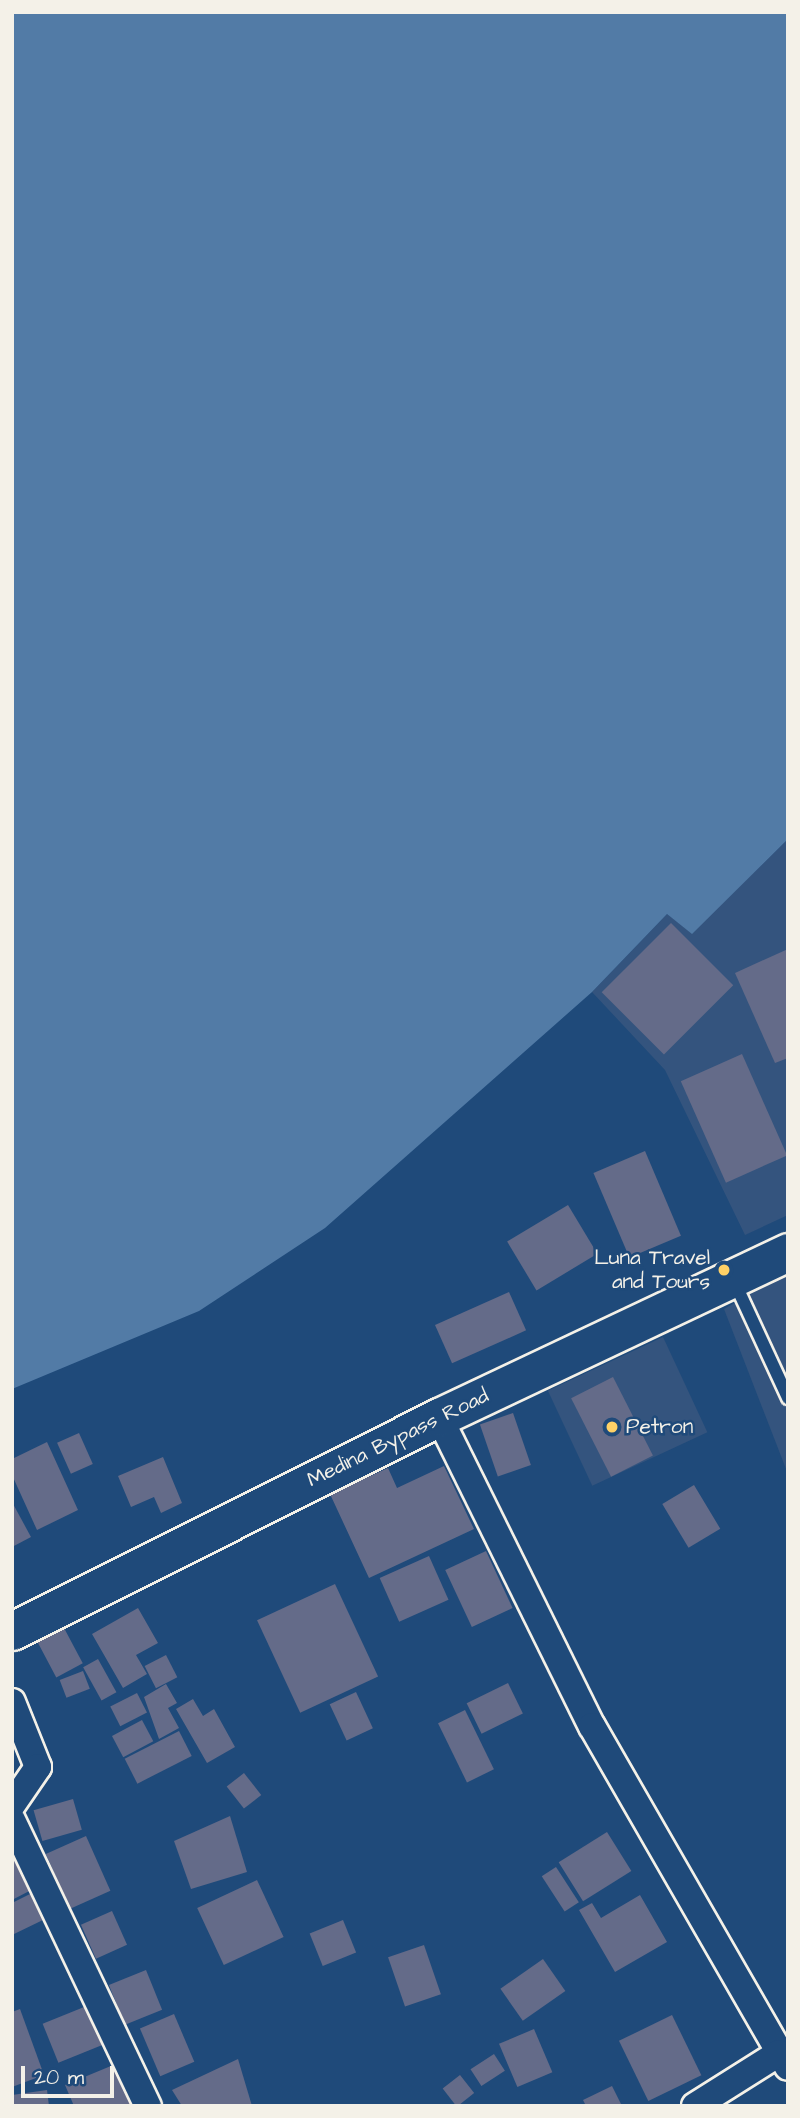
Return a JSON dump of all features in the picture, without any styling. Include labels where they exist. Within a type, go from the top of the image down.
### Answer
[{"type":"main road","name":"Medina Bypass Road","points":[[12,1631],[439,1417],[788,1252]]},
{"type":"street","points":[[439,1417],[592,1726],[783,2060],[695,2106]]},
{"type":"street","points":[[12,1702],[38,1767],[12,1805]]},
{"type":"street","points":[[12,1820],[148,2106]]},
{"type":"lane","points":[[733,1279],[788,1398]]},
{"type":"shaded area","points":[[12,12],[788,12],[788,839],[692,934],[667,914],[592,992],[325,1228],[199,1311],[12,1389]]},
{"type":"shaded area","points":[[788,839],[788,1215],[745,1235],[665,1070],[592,992],[667,914],[692,933]]},
{"type":"shaded area","points":[[788,1273],[788,1474],[724,1309]]},
{"type":"shaded area","points":[[663,1337],[707,1432],[592,1486],[548,1391]]},
{"type":"building","points":[[671,923],[733,985],[664,1055],[602,992]]},
{"type":"building","points":[[788,949],[788,1058],[775,1063],[735,973]]},
{"type":"building","points":[[742,1054],[787,1155],[726,1183],[681,1081]]},
{"type":"building","points":[[645,1151],[681,1236],[629,1258],[593,1173]]},
{"type":"building","points":[[568,1205],[597,1254],[536,1290],[507,1242]]},
{"type":"building","points":[[509,1292],[526,1330],[452,1363],[435,1325]]},
{"type":"building","name":"Petron","points":[[613,1377],[653,1455],[611,1477],[571,1398]]},
{"type":"building","points":[[513,1413],[531,1465],[498,1476],[480,1424]]},
{"type":"building","points":[[79,1433],[93,1464],[71,1474],[57,1443]]},
{"type":"building","points":[[47,1442],[78,1510],[37,1530],[12,1475],[12,1459]]},
{"type":"building","points":[[163,1457],[182,1503],[161,1513],[154,1497],[131,1507],[118,1476]]},
{"type":"building","points":[[444,1466],[474,1529],[369,1578],[330,1494],[388,1468],[397,1488]]},
{"type":"building","points":[[694,1485],[720,1529],[689,1548],[662,1504]]},
{"type":"building","points":[[12,1502],[31,1537],[12,1547]]},
{"type":"building","points":[[486,1551],[513,1608],[472,1627],[445,1570]]},
{"type":"building","points":[[429,1556],[449,1600],[399,1622],[380,1578]]},
{"type":"building","points":[[335,1584],[378,1676],[300,1713],[257,1620]]},
{"type":"building","points":[[138,1608],[158,1643],[136,1655],[147,1674],[123,1688],[92,1634]]},
{"type":"building","points":[[64,1628],[83,1663],[56,1677],[38,1642]]},
{"type":"building","points":[[166,1655],[177,1677],[156,1688],[145,1666]]},
{"type":"building","points":[[98,1659],[116,1692],[102,1700],[83,1667]]},
{"type":"building","points":[[83,1671],[90,1689],[66,1698],[60,1680]]},
{"type":"building","points":[[508,1683],[523,1714],[482,1734],[467,1703]]},
{"type":"building","points":[[166,1684],[177,1703],[168,1708],[179,1728],[159,1739],[144,1697]]},
{"type":"building","points":[[356,1692],[373,1728],[347,1741],[330,1704]]},
{"type":"building","points":[[137,1693],[147,1713],[120,1726],[110,1707]]},
{"type":"building","points":[[193,1699],[203,1716],[214,1709],[235,1747],[207,1763],[176,1709]]},
{"type":"building","points":[[465,1710],[494,1769],[467,1782],[438,1723]]},
{"type":"building","points":[[142,1720],[153,1741],[123,1757],[112,1736]]},
{"type":"building","points":[[179,1731],[192,1756],[137,1784],[125,1759]]},
{"type":"building","points":[[244,1773],[261,1795],[244,1809],[227,1787]]},
{"type":"building","points":[[73,1799],[82,1830],[42,1841],[34,1810]]},
{"type":"building","points":[[230,1816],[247,1872],[191,1889],[174,1841]]},
{"type":"building","points":[[607,1832],[631,1871],[583,1901],[559,1862]]},
{"type":"building","points":[[86,1836],[110,1891],[70,1909],[46,1854]]},
{"type":"building","points":[[15,1851],[35,1888],[12,1900],[12,1852]]},
{"type":"building","points":[[556,1867],[579,1902],[565,1911],[542,1876]]},
{"type":"building","points":[[257,1880],[284,1937],[224,1965],[197,1908]]},
{"type":"building","points":[[32,1893],[45,1919],[12,1935],[12,1903]]},
{"type":"building","points":[[640,1895],[667,1942],[615,1972],[579,1910],[592,1903],[601,1918]]},
{"type":"building","points":[[112,1911],[127,1945],[96,1959],[81,1925]]},
{"type":"building","points":[[343,1920],[356,1952],[323,1966],[310,1933]]},
{"type":"building","points":[[424,1945],[441,1994],[405,2007],[388,1957]]},
{"type":"building","points":[[543,1959],[565,1991],[523,2021],[500,1989]]},
{"type":"building","points":[[146,1970],[162,2010],[125,2025],[109,1985]]},
{"type":"building","points":[[89,2005],[105,2044],[58,2063],[43,2024]]},
{"type":"building","points":[[20,2009],[44,2075],[12,2087],[12,2012]]},
{"type":"building","points":[[174,2014],[194,2062],[160,2076],[140,2028]]},
{"type":"building","points":[[672,2015],[701,2075],[648,2101],[619,2041]]},
{"type":"building","points":[[534,2029],[552,2072],[517,2087],[499,2044]]},
{"type":"building","points":[[494,2054],[505,2071],[481,2086],[471,2069]]},
{"type":"building","points":[[238,2059],[252,2106],[182,2106],[172,2090]]},
{"type":"building","points":[[123,2061],[142,2106],[74,2106],[65,2085]]},
{"type":"building","points":[[460,2075],[474,2093],[456,2106],[443,2089]]},
{"type":"building","points":[[612,2086],[622,2106],[586,2106],[583,2100]]},
{"type":"building","points":[[47,2090],[49,2106],[12,2106],[12,2095]]},
{"type":"place","name":"Luna Travel and Tours","points":[[724,1270]]},
{"type":"place","name":"Petron","points":[[612,1427]]}]
